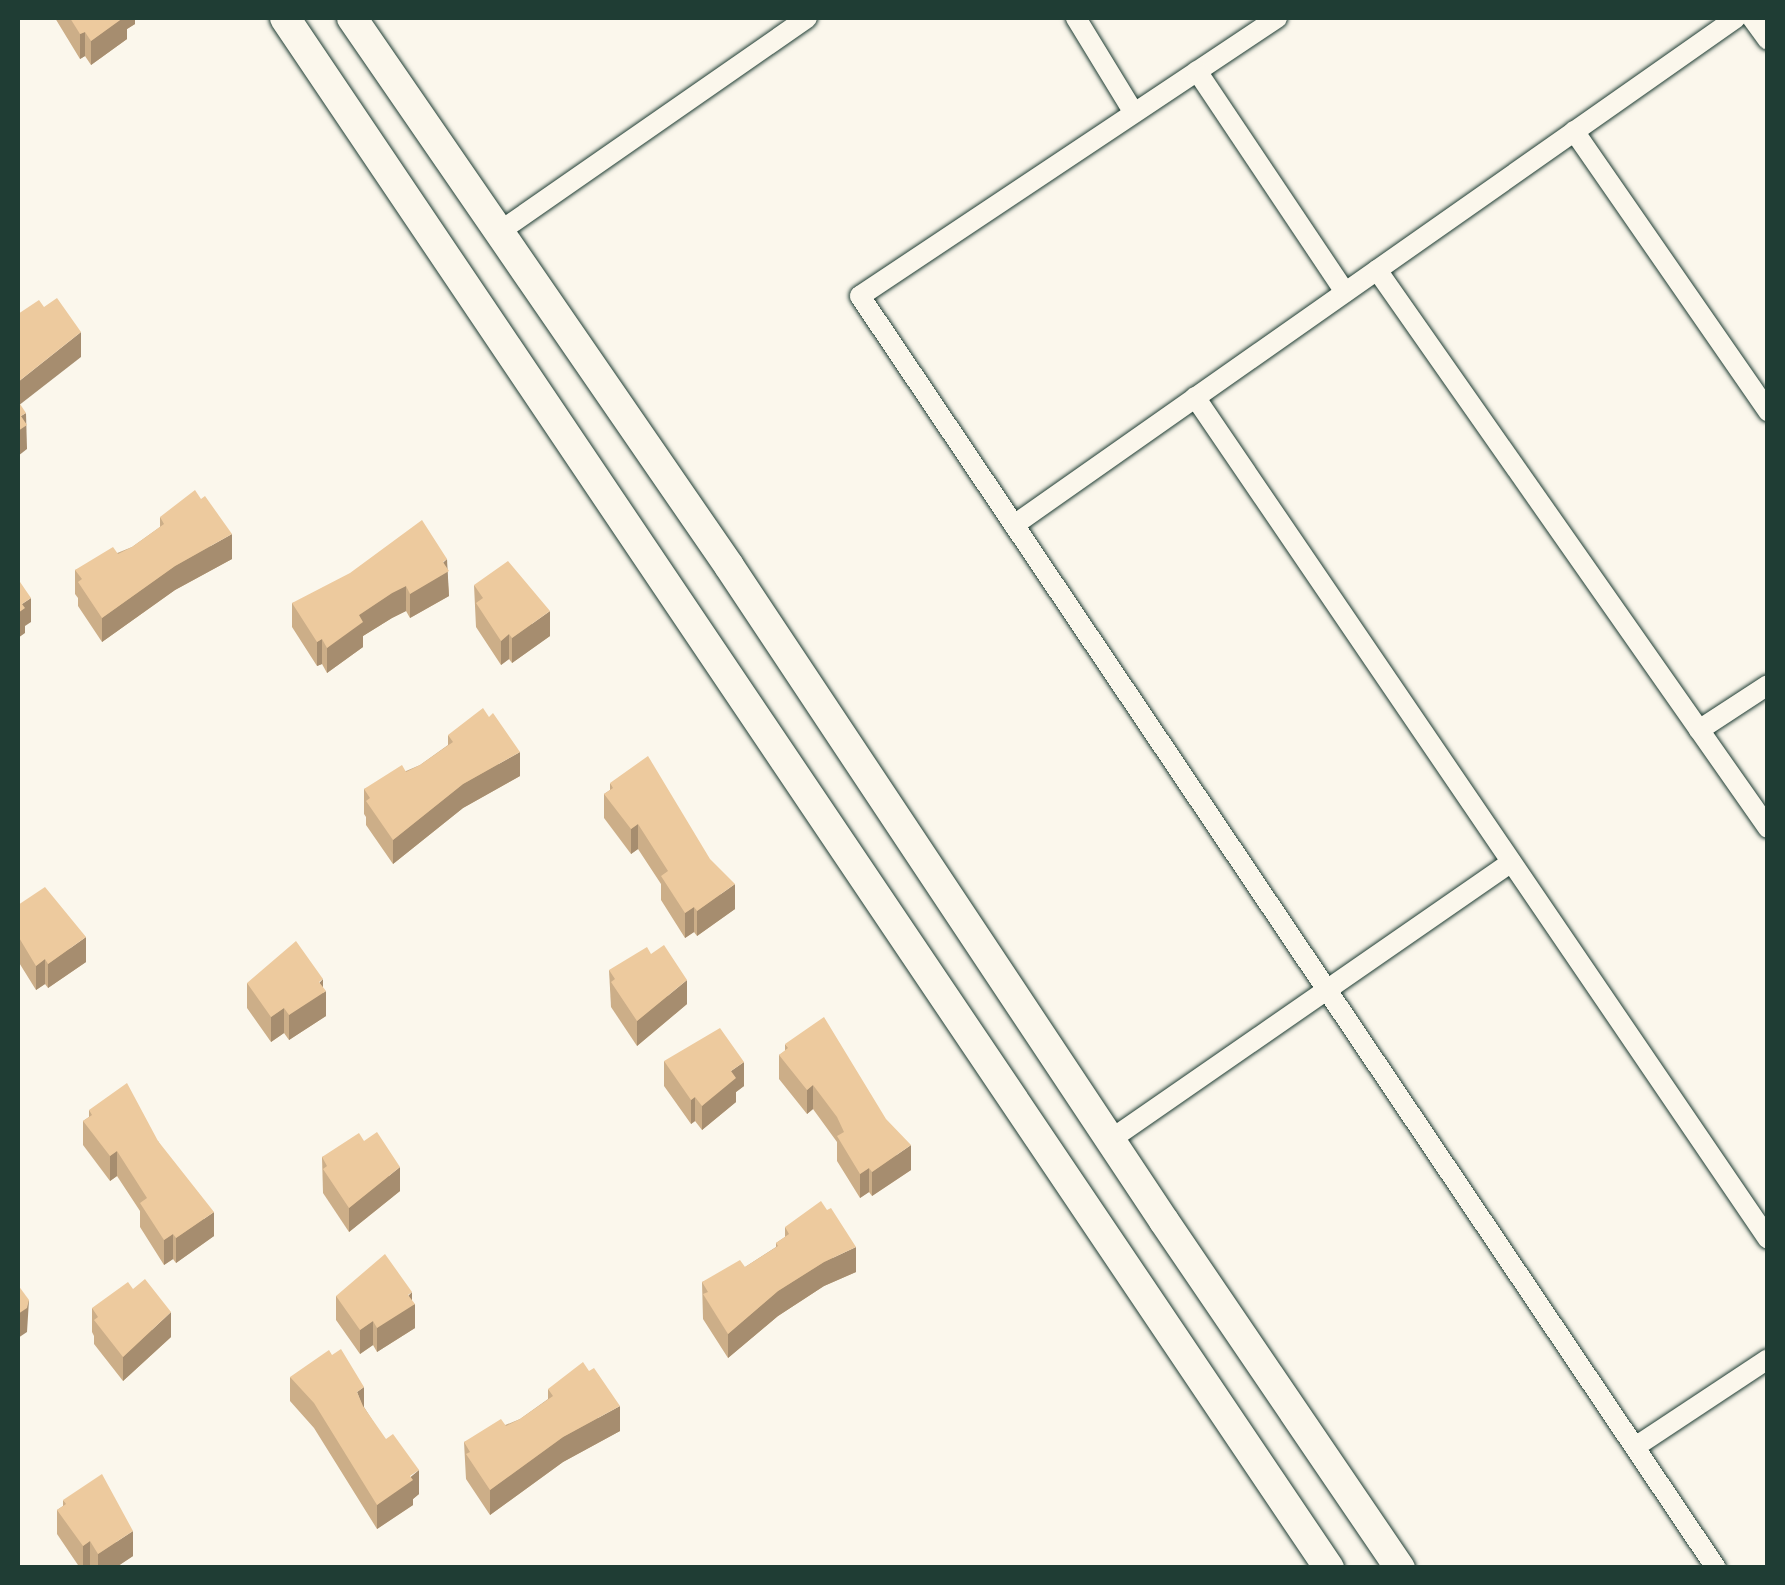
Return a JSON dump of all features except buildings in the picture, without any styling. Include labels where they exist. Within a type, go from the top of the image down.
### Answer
[{"type":"main road","points":[[284,18],[1330,1568]]},
{"type":"main road","points":[[352,18],[729,566],[1400,1568]]},
{"type":"street","points":[[499,232],[808,18]]},
{"type":"street","points":[[1076,18],[1134,113]]},
{"type":"street","points":[[1278,18],[860,296],[1716,1568]]},
{"type":"street","points":[[1014,524],[1736,18]]},
{"type":"street","points":[[1752,18],[1768,40]]},
{"type":"street","points":[[1197,71],[1344,292]]},
{"type":"street","points":[[1574,131],[1768,412]]},
{"type":"street","points":[[1377,270],[1768,828]]},
{"type":"street","points":[[1195,398],[1768,1238]]},
{"type":"street","points":[[1699,730],[1768,685]]},
{"type":"street","points":[[1110,1140],[1511,862]]},
{"type":"street","points":[[1635,1447],[1768,1360]]}]
